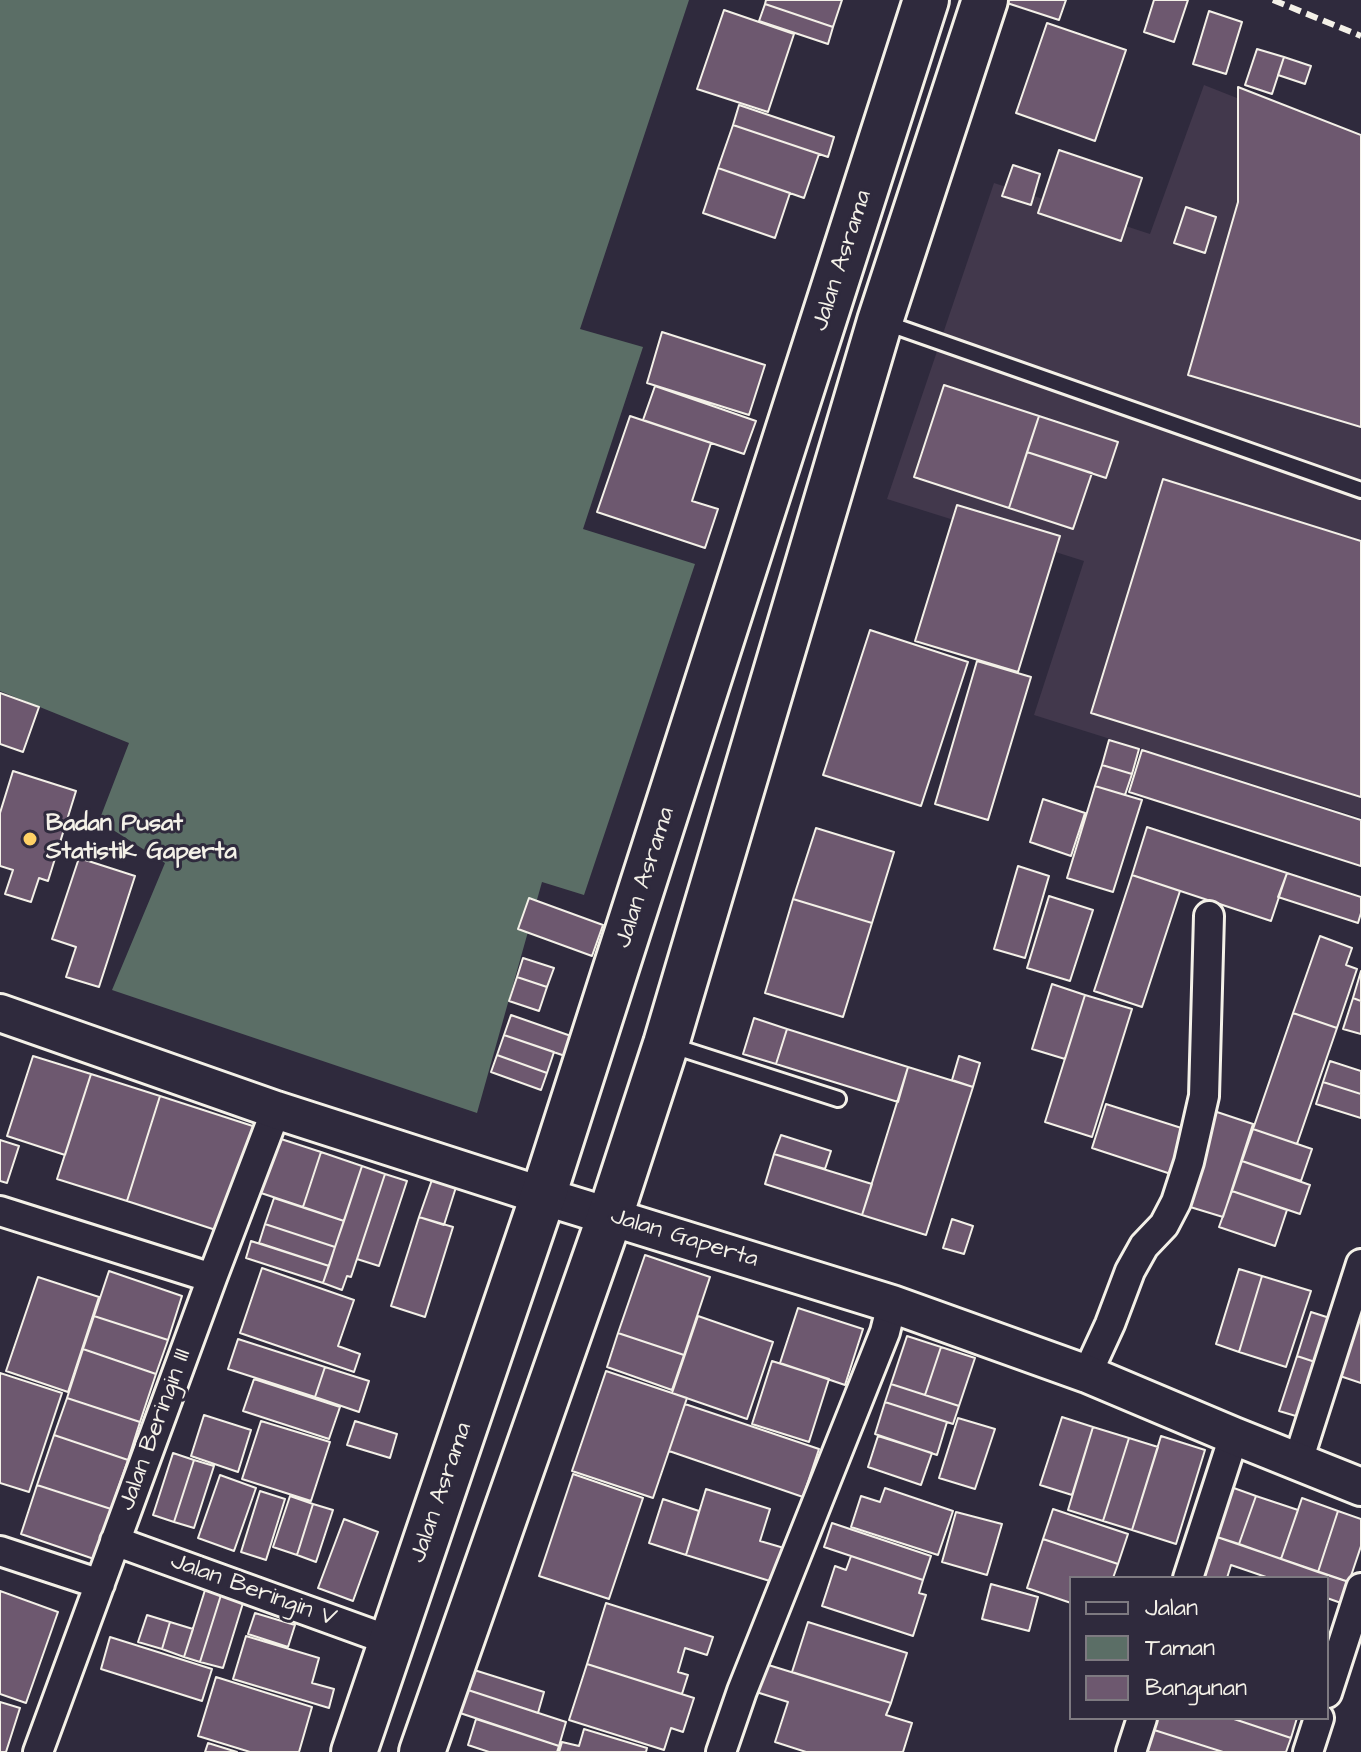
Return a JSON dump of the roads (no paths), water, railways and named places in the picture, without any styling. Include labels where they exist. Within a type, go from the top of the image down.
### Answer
[{"type":"highway","name":"Jalan Asrama","points":[[354,1752],[543,1196],[926,0]]},
{"type":"highway","points":[[422,1752],[610,1216],[666,1044],[880,321],[985,0]]},
{"type":"street","points":[[1075,1370],[1110,1324],[1130,1271],[1144,1246],[1164,1225],[1176,1202],[1189,1162],[1204,1096],[1209,916]]},
{"type":"street","name":"Jalan Gaperta","points":[[0,1013],[276,1110],[892,1304],[1075,1370],[1361,1487]]},
{"type":"street","name":"Jalan Beringin III","points":[[38,1752],[276,1110]]},
{"type":"street","points":[[0,1211],[212,1278]]},
{"type":"street","points":[[1298,1461],[1361,1264]]},
{"type":"street","points":[[721,1752],[747,1677],[885,1332],[892,1304]]},
{"type":"street","points":[[1189,1576],[1234,1436]]},
{"type":"street","name":"Jalan Beringin V","points":[[115,1541],[391,1641]]},
{"type":"street","points":[[0,1551],[100,1584]]},
{"type":"street","points":[[1329,1687],[1361,1588]]},
{"type":"street","points":[[1131,1752],[1141,1720]]},
{"type":"street","points":[[1308,1752],[1318,1720]]},
{"type":"lane","points":[[880,321],[1361,490]]},
{"type":"lane","points":[[666,1044],[838,1099]]},
{"type":"railway","points":[[1273,0],[1361,36]]},
{"type":"place","name":"Badan Pusat Statistik Gaperta","points":[[30,839]]}]
